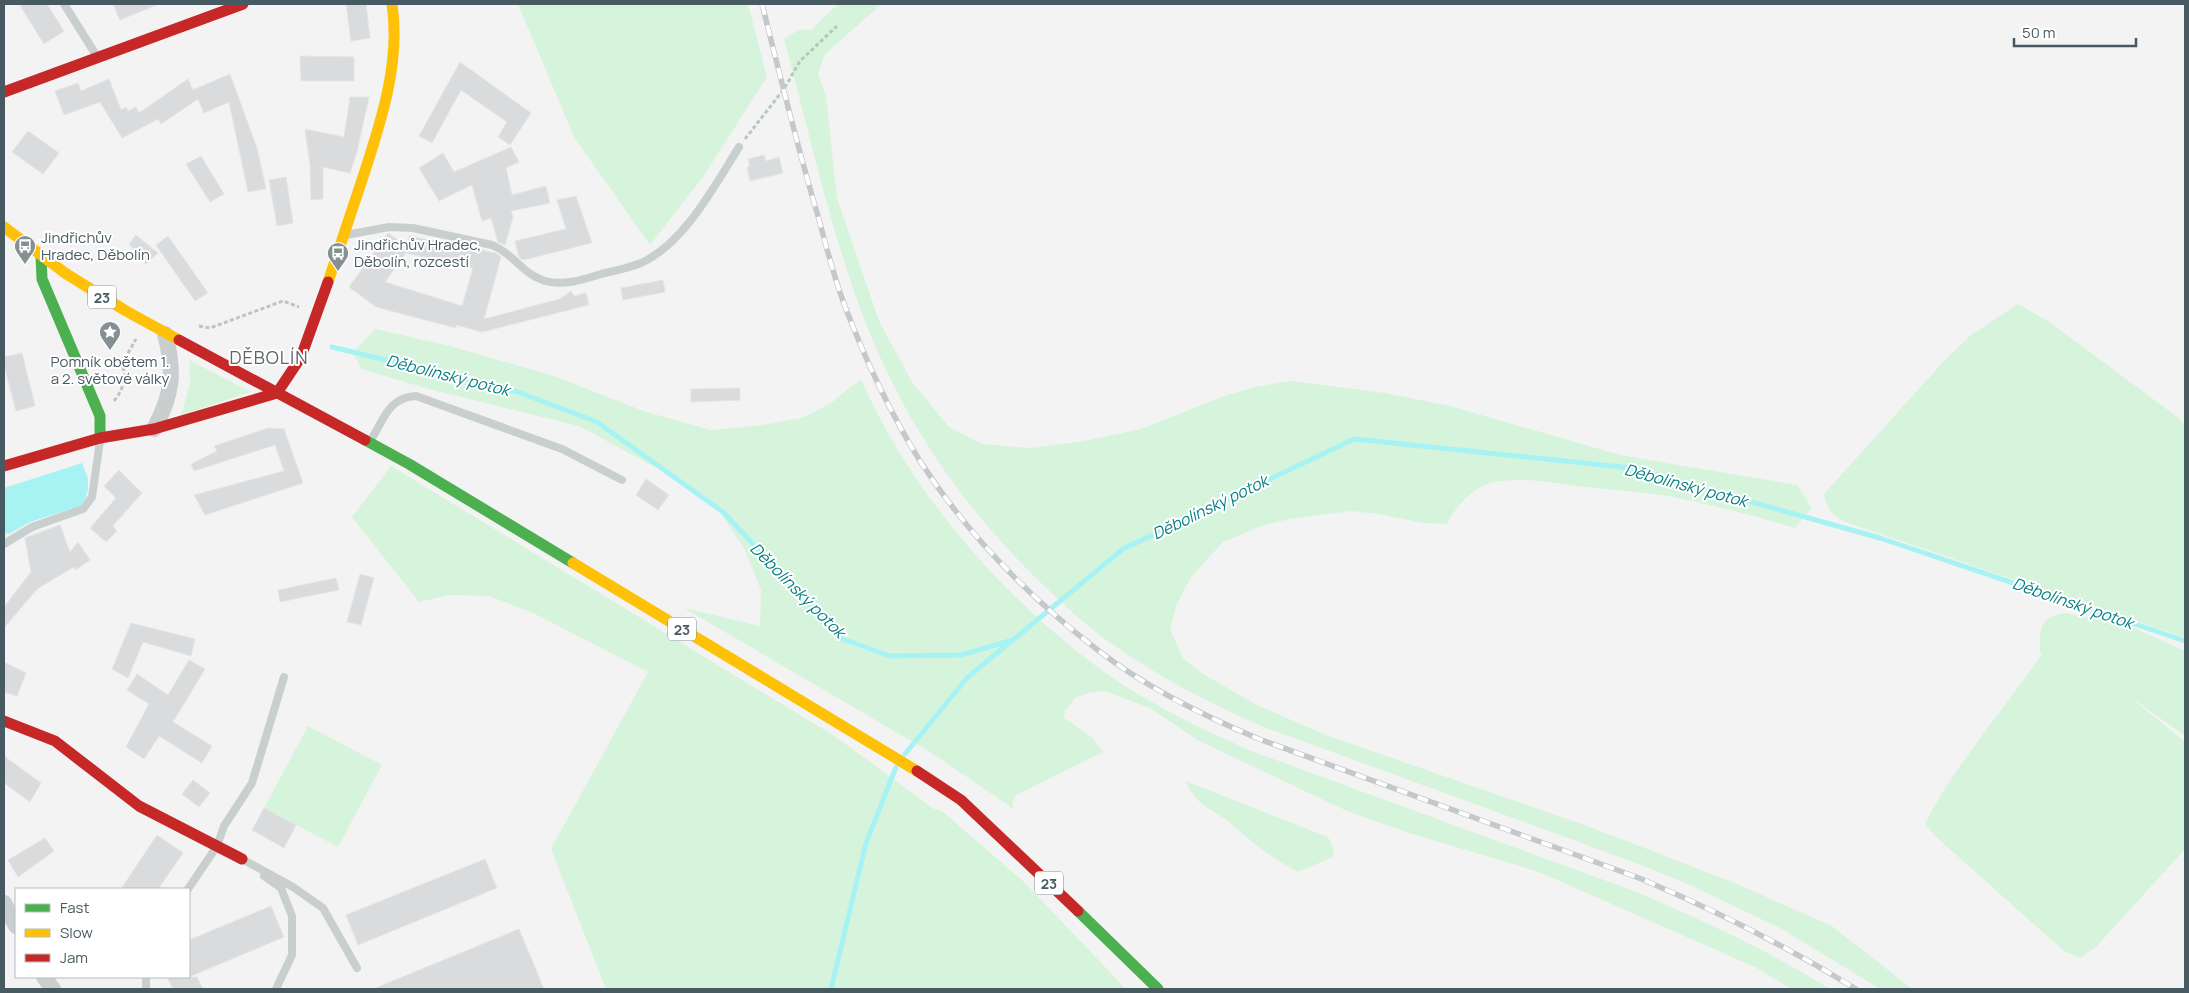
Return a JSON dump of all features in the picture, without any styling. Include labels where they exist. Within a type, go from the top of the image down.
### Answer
[{"type":"street","points":[[4,92],[97,57],[215,8],[243,4]]},
{"type":"street","points":[[4,466],[100,438],[154,429],[277,393],[300,357],[344,235],[379,127],[391,68],[394,17],[392,4]]},
{"type":"street","name":"23","points":[[4,227],[41,256],[146,323],[370,442],[936,782],[961,800],[993,829],[1158,989]]},
{"type":"street","points":[[41,256],[42,279],[100,416],[100,438]]},
{"type":"street","points":[[154,429],[166,407],[172,383],[172,358],[165,334]]},
{"type":"street","points":[[4,721],[55,741],[139,806],[242,859]]},
{"type":"street","points":[[4,903],[15,924]]},
{"type":"lane","points":[[64,4],[97,57]]},
{"type":"lane","points":[[344,235],[389,227],[413,228],[492,245],[503,249],[533,277],[548,281],[574,282],[642,262],[659,252],[692,218],[739,148]]},
{"type":"lane","points":[[370,442],[392,405],[406,396],[416,396],[562,449],[622,480]]},
{"type":"lane","points":[[4,544],[32,527],[84,509],[92,497],[100,438]]},
{"type":"lane","points":[[189,888],[217,846],[224,826],[252,783],[284,677]]},
{"type":"lane","points":[[242,859],[293,887],[323,908],[357,968]]},
{"type":"lane","points":[[242,859],[281,888],[292,916],[292,955],[276,989]]},
{"type":"path","points":[[739,148],[784,89],[800,61],[837,26]]},
{"type":"path","points":[[193,325],[210,328],[283,301],[316,313]]},
{"type":"path","points":[[100,416],[120,393],[125,373],[122,364],[146,323]]},
{"type":"green space","points":[[518,4],[748,4],[767,77],[703,177],[650,245],[574,137]]},
{"type":"green space","points":[[838,4],[882,4],[825,54],[818,74],[826,97],[837,198],[879,321],[912,382],[949,427],[982,444],[1032,448],[1084,441],[1141,429],[1221,397],[1255,387],[1291,381],[1385,393],[1450,406],[1620,455],[1797,485],[1812,508],[1795,528],[1673,497],[1526,480],[1490,483],[1477,489],[1465,499],[1447,524],[1423,523],[1379,514],[1351,511],[1289,519],[1261,526],[1223,542],[1191,577],[1177,604],[1170,629],[1183,658],[1203,674],[1257,705],[1326,735],[1590,827],[1730,881],[1832,926],[1912,989],[1880,989],[1782,929],[1692,886],[1644,866],[1264,727],[1244,718],[1184,689],[1146,666],[1100,635],[1064,605],[1008,549],[980,517],[930,448],[888,374],[855,294],[826,199],[784,39],[800,29],[811,30]]},
{"type":"green space","points":[[2018,304],[2051,323],[2180,419],[2185,426],[2185,638],[1848,523],[1838,518],[1829,509],[1824,494],[1944,361],[1970,336]]},
{"type":"green space","points":[[375,329],[450,346],[557,377],[646,412],[711,430],[755,426],[802,418],[831,403],[861,379],[881,420],[904,459],[930,498],[959,535],[1022,604],[1092,663],[1130,689],[1191,723],[1254,752],[1634,891],[1734,936],[1783,961],[1830,989],[1791,989],[1757,968],[1539,872],[1409,833],[1347,811],[1199,741],[1150,708],[1104,691],[1089,693],[1075,698],[1065,711],[1064,718],[1093,738],[1103,752],[1016,795],[1012,803],[1014,809],[930,752],[684,608],[760,626],[761,590],[744,548],[717,508],[675,478],[579,426],[432,390],[361,369],[353,352]]},
{"type":"green space","points":[[189,360],[251,392],[181,415],[190,384]]},
{"type":"green space","points":[[391,466],[836,737],[934,809],[942,811],[1024,882],[1126,989],[606,989],[551,849],[648,672],[533,613],[489,596],[449,595],[419,602],[352,517]]},
{"type":"green space","points":[[2066,613],[2132,627],[2185,651],[2185,736],[2129,696],[2185,742],[2185,849],[2096,947],[2080,958],[2064,951],[1935,836],[1925,823],[1951,779],[2042,654],[2040,653],[2040,638],[2045,621],[2050,617]]},
{"type":"green space","points":[[308,726],[382,765],[338,847],[264,808]]},
{"type":"green space","points":[[1185,781],[1328,837],[1334,849],[1333,857],[1298,872],[1288,867],[1199,801]]},
{"type":"water","points":[[82,463],[88,478],[88,490],[80,506],[30,522],[9,534],[4,533],[4,488]]},
{"type":"building","points":[[19,4],[47,4],[64,31],[44,44]]},
{"type":"building","points":[[113,4],[159,4],[120,20]]},
{"type":"building","points":[[346,4],[366,4],[370,38],[351,41]]},
{"type":"building","points":[[300,56],[354,57],[354,81],[301,81]]},
{"type":"building","points":[[460,62],[531,113],[510,145],[498,137],[507,122],[461,90],[432,143],[419,136]]},
{"type":"building","points":[[230,74],[257,148],[266,189],[248,192],[229,102],[204,113],[198,99],[161,124],[158,119],[122,138],[100,102],[64,115],[55,91],[78,83],[81,91],[109,79],[121,110],[126,107],[128,111],[136,107],[139,113],[188,79],[193,90]]},
{"type":"building","points":[[350,97],[369,97],[357,152],[350,173],[323,167],[323,199],[311,200],[310,165],[305,129],[344,137]]},
{"type":"building","points":[[28,131],[59,153],[43,174],[12,152]]},
{"type":"building","points":[[511,147],[519,162],[506,168],[512,195],[546,186],[550,203],[511,211],[513,217],[505,245],[498,242],[491,218],[482,221],[472,185],[439,201],[419,168],[443,153],[454,172]]},
{"type":"building","points":[[764,155],[766,161],[779,157],[783,173],[750,181],[747,167],[750,166],[748,159]]},
{"type":"building","points":[[201,156],[224,194],[210,202],[186,164]]},
{"type":"building","points":[[286,177],[293,223],[277,226],[269,180]]},
{"type":"building","points":[[576,196],[592,243],[523,260],[519,257],[515,241],[566,229],[557,200]]},
{"type":"building","points":[[388,233],[407,246],[409,236],[496,253],[501,257],[484,319],[560,299],[571,291],[574,296],[586,293],[589,305],[482,332],[456,325],[456,328],[376,307],[349,287]],"holes":[[[406,253],[473,268],[462,306],[385,282]]]},
{"type":"building","points":[[136,235],[158,253],[146,264],[129,244]]},
{"type":"building","points":[[168,236],[208,293],[195,301],[156,245]]},
{"type":"building","points":[[663,280],[665,292],[623,300],[621,288]]},
{"type":"building","points":[[22,353],[35,406],[16,411],[4,365],[4,357]]},
{"type":"building","points":[[740,388],[740,400],[691,402],[691,389]]},
{"type":"building","points":[[268,428],[284,429],[303,483],[205,515],[194,495],[284,471],[275,445],[194,471],[191,464],[217,451],[214,446]]},
{"type":"building","points":[[119,470],[142,493],[113,526],[117,531],[106,542],[90,528],[116,498],[104,486]]},
{"type":"building","points":[[646,479],[669,495],[658,510],[636,495]]},
{"type":"building","points":[[60,525],[70,552],[78,542],[90,560],[76,570],[74,567],[37,589],[4,628],[4,607],[31,572],[25,538]]},
{"type":"building","points":[[360,574],[374,578],[361,625],[347,622]]},
{"type":"building","points":[[336,578],[339,590],[280,602],[278,590]]},
{"type":"building","points":[[131,623],[195,639],[191,656],[143,642],[128,678],[112,669]]},
{"type":"building","points":[[189,660],[205,669],[173,722],[212,746],[202,763],[159,736],[144,759],[126,747],[149,704],[127,690],[137,674],[168,695]]},
{"type":"building","points":[[4,662],[26,673],[17,696],[4,692]]},
{"type":"building","points":[[4,756],[41,783],[30,802],[4,783]]},
{"type":"building","points":[[193,780],[210,793],[199,807],[182,794]]},
{"type":"building","points":[[264,808],[296,825],[284,848],[252,830]]},
{"type":"building","points":[[157,835],[183,853],[159,888],[122,888]]},
{"type":"building","points":[[45,838],[54,851],[18,877],[8,860]]},
{"type":"building","points":[[485,859],[497,888],[358,945],[346,915]]},
{"type":"building","points":[[271,906],[284,937],[190,977],[190,940]]},
{"type":"building","points":[[519,929],[544,989],[373,989]]},
{"type":"building","points":[[197,977],[203,989],[173,989],[168,978],[190,978]]},
{"type":"waterway","name":"Děbolínský potok","points":[[332,347],[518,392],[597,422],[723,512],[843,639],[890,656],[961,655],[1013,640],[1123,549],[1354,439],[1631,468],[1880,538],[2185,641]]},
{"type":"waterway","points":[[905,754],[967,678],[1010,642]]},
{"type":"waterway","points":[[831,989],[866,843],[896,767]]},
{"type":"railway","points":[[762,4],[796,137],[836,280],[868,363],[898,423],[938,488],[979,539],[1049,610],[1117,664],[1156,689],[1218,721],[1259,739],[1639,878],[1750,929],[1856,989]]},
{"type":"traffic: fast","points":[[41,256],[42,279],[100,416],[100,438]]},
{"type":"traffic: fast","points":[[365,440],[409,464],[573,563]]},
{"type":"traffic: fast","points":[[1078,911],[1158,989]]},
{"type":"traffic: slow","points":[[328,282],[382,116],[394,49],[392,4]]},
{"type":"traffic: slow","points":[[4,227],[65,273],[126,311],[179,340]]},
{"type":"traffic: slow","points":[[573,563],[917,771]]},
{"type":"traffic: jam","points":[[4,92],[243,4]]},
{"type":"traffic: jam","points":[[4,466],[100,438],[154,429],[277,393],[301,357],[328,282]]},
{"type":"traffic: jam","points":[[179,340],[365,440]]},
{"type":"traffic: jam","points":[[4,721],[55,741],[139,806],[242,859]]},
{"type":"traffic: jam","points":[[917,771],[961,800],[1078,911]]},
{"type":"place","name":"Jindřichův Hradec, Děbolín","points":[[25,265]]},
{"type":"place","name":"Jindřichův Hradec, Děbolín, rozcestí","points":[[338,272]]},
{"type":"place","name":"Pomník obětem 1. a 2. světové války","points":[[110,351]]},
{"type":"district","name":"DĚBOLÍN","points":[[269,357]]}]
